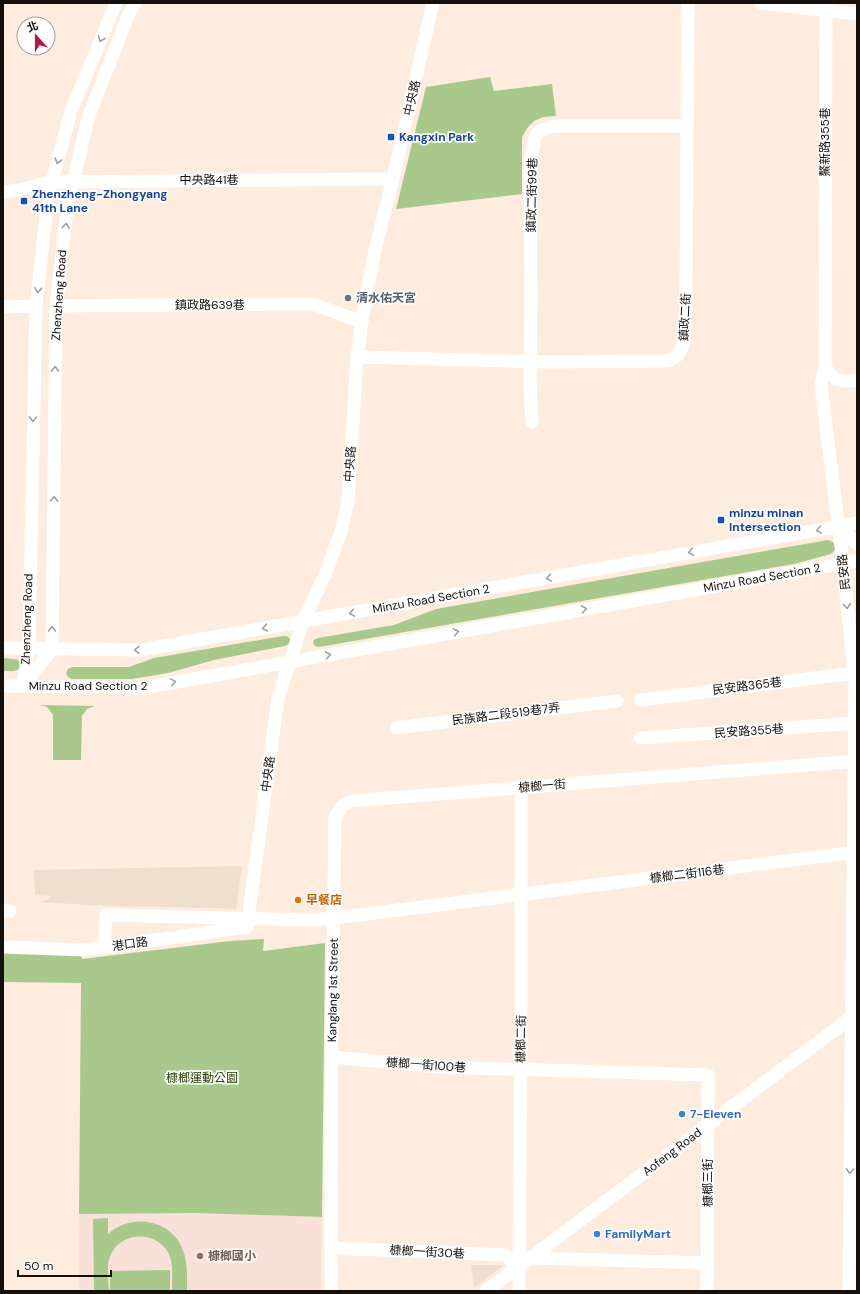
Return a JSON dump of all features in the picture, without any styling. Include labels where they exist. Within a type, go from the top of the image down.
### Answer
[{"type":"street","name":"Zhenzheng Road","points":[[23,686],[29,649],[36,306],[47,206],[71,111],[116,3]]},
{"type":"street","name":"Zhenzheng Road","points":[[23,686],[52,649],[56,306],[68,209],[88,118],[128,16],[136,3]]},
{"type":"street","name":"中央路","points":[[248,918],[278,698],[303,621],[325,575],[344,522],[348,501],[357,357],[362,322],[375,250],[393,179],[433,3]]},
{"type":"street","name":"鎮政二街","points":[[357,357],[530,361],[664,361],[671,360],[678,355],[684,343],[686,289],[688,3]]},
{"type":"street","points":[[769,4],[826,7],[857,14]]},
{"type":"street","name":"鰲新路355巷","points":[[826,7],[825,367],[821,385],[839,526]]},
{"type":"street","name":"鎮政二街99巷","points":[[530,361],[530,164],[535,137],[539,130],[555,126],[686,126]]},
{"type":"street","name":"中央路41巷","points":[[3,192],[52,182],[74,181],[393,179]]},
{"type":"street","name":"鎮政路639巷","points":[[56,306],[313,304],[362,322]]},
{"type":"street","points":[[3,307],[36,306]]},
{"type":"street","points":[[530,361],[532,422]]},
{"type":"street","points":[[825,367],[836,380],[845,382],[857,380]]},
{"type":"street","name":"Minzu Road Section 2","points":[[3,648],[141,650],[857,523]]},
{"type":"street","name":"民安路","points":[[839,526],[857,544]]},
{"type":"street","name":"民安路","points":[[839,526],[854,673],[856,723],[854,1015],[849,1291]]},
{"type":"street","name":"Minzu Road Section 2","points":[[3,686],[143,688],[857,561]]},
{"type":"street","name":"民安路365巷","points":[[641,700],[854,673]]},
{"type":"street","name":"民族路二段519巷7弄","points":[[396,728],[617,701]]},
{"type":"street","name":"民安路355巷","points":[[640,738],[856,723]]},
{"type":"street","name":"槺榔一街","points":[[334,918],[335,818],[342,806],[352,801],[855,761]]},
{"type":"street","name":"槺榔二街","points":[[519,1291],[521,788]]},
{"type":"street","name":"槺榔二街116巷","points":[[334,918],[855,852]]},
{"type":"street","points":[[104,947],[106,915],[313,920],[334,918]]},
{"type":"street","name":"港口路","points":[[3,947],[85,950],[247,927],[248,918]]},
{"type":"street","name":"Kanglang 1st Street","points":[[331,1291],[334,918]]},
{"type":"street","name":"Aofeng Road","points":[[486,1291],[854,1015]]},
{"type":"street","name":"槺榔一街100巷","points":[[332,1057],[438,1067],[708,1075]]},
{"type":"street","name":"槺榔三街","points":[[707,1291],[708,1075]]},
{"type":"street","name":"槺榔一街30巷","points":[[331,1248],[505,1255],[519,1267]]},
{"type":"street","points":[[531,1258],[707,1263]]},
{"type":"shaded area","points":[[242,866],[236,909],[89,905],[40,902],[47,900],[51,896],[35,895],[34,870]]},
{"type":"shaded area","name":"槺榔國小","points":[[196,1213],[322,1217],[321,1291],[79,1291],[79,1214]]},
{"type":"shaded area","points":[[471,1265],[502,1265],[503,1266],[474,1288]]},
{"type":"green space","points":[[490,77],[494,91],[552,84],[556,116],[543,117],[534,121],[522,137],[522,194],[396,209],[426,87]]},
{"type":"green space","points":[[828,540],[833,542],[835,546],[835,550],[831,554],[794,564],[319,647],[315,646],[313,643],[314,640],[318,638],[394,625],[436,609]]},
{"type":"green space","points":[[287,636],[291,640],[289,644],[285,646],[214,660],[168,673],[132,679],[72,679],[68,677],[66,673],[68,669],[72,667],[129,667],[154,658]]},
{"type":"green space","points":[[3,658],[18,660],[21,665],[19,669],[14,671],[3,671]]},
{"type":"green space","points":[[40,705],[95,706],[87,709],[82,716],[81,760],[53,760],[53,715],[47,707]]},
{"type":"green space","name":"槺榔運動公園","points":[[264,939],[263,951],[325,943],[322,1217],[196,1213],[79,1214],[81,983],[3,982],[3,951],[81,955],[82,959],[230,941]]},
{"type":"green space","points":[[108,1218],[108,1234],[117,1227],[128,1223],[138,1222],[149,1222],[159,1225],[169,1231],[176,1238],[184,1253],[187,1269],[187,1291],[172,1291],[172,1264],[167,1251],[152,1239],[134,1237],[125,1240],[117,1246],[109,1258],[109,1291],[94,1291],[93,1219]]},
{"type":"green space","points":[[170,1270],[170,1291],[110,1291],[110,1271]]},
{"type":"place","name":"Kangxin Park","points":[[391,137]]},
{"type":"place","name":"Zhenzheng-Zhongyang 41th Lane","points":[[24,201]]},
{"type":"place","name":"清水佑天宮","points":[[348,298]]},
{"type":"place","name":"minzu minan Intersection","points":[[721,520]]},
{"type":"place","name":"早餐店","points":[[298,900]]},
{"type":"place","name":"7-Eleven","points":[[682,1114]]},
{"type":"place","name":"FamilyMart","points":[[597,1234]]},
{"type":"place","name":"槺榔國小","points":[[200,1256]]}]
